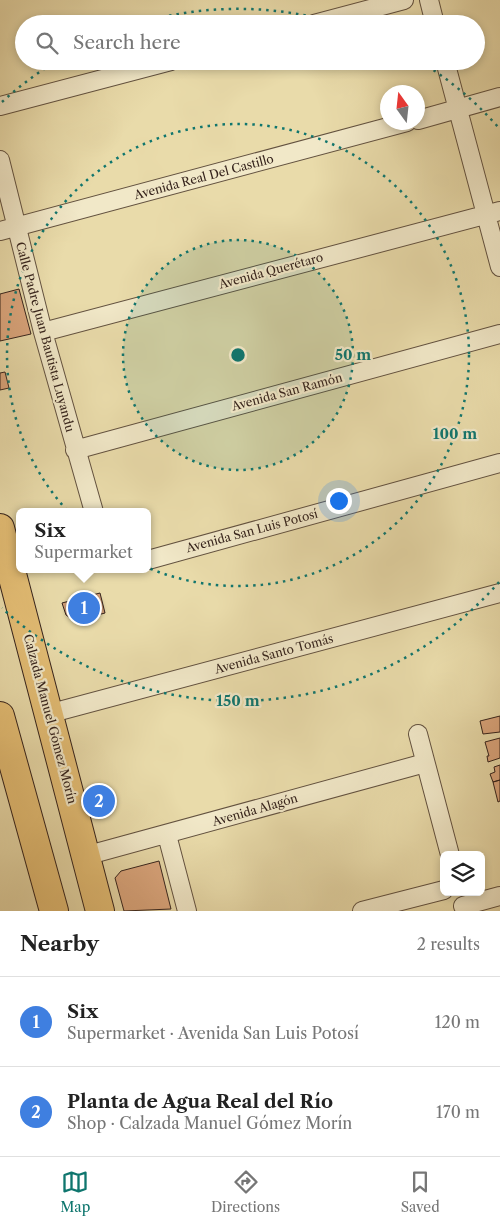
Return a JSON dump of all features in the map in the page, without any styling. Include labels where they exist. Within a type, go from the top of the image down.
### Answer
[{"type":"main road","name":"Calzada Manuel Gómez Morín","points":[[0,528],[100,911]]},
{"type":"main road","points":[[1,722],[54,911]]},
{"type":"street","points":[[348,15],[404,0]]},
{"type":"street","points":[[429,0],[433,15]]},
{"type":"street","points":[[0,106],[137,70]]},
{"type":"street","points":[[447,70],[458,109],[493,212],[500,267]]},
{"type":"street","points":[[425,118],[500,97]]},
{"type":"street","name":"Avenida Real Del Castillo","points":[[8,229],[380,129]]},
{"type":"street","name":"Calle Padre Juan Bautista Luyandu","points":[[0,160],[8,229],[43,332],[93,508]]},
{"type":"street","name":"Avenida Querétaro","points":[[43,332],[493,212]]},
{"type":"street","name":"Avenida San Ramón","points":[[75,450],[500,334]]},
{"type":"street","name":"Avenida San Luis Potosí","points":[[151,559],[500,463]]},
{"type":"street","name":"Avenida Santo Tomás","points":[[48,714],[500,593]]},
{"type":"street","points":[[418,734],[449,851]]},
{"type":"street","name":"Avenida Alagón","points":[[85,856],[425,763]]},
{"type":"street","points":[[167,835],[187,911]]},
{"type":"street","points":[[362,911],[440,891]]},
{"type":"street","points":[[462,903],[500,896]]},
{"type":"building","points":[[19,289],[31,334],[0,341],[0,294]]},
{"type":"building","points":[[5,372],[9,388],[0,390],[0,373]]},
{"type":"building","points":[[100,593],[105,613],[75,621],[66,615],[62,603]]},
{"type":"building","points":[[500,716],[500,732],[483,734],[480,721]]},
{"type":"building","points":[[500,738],[500,758],[488,762],[487,756],[489,756],[485,742]]},
{"type":"building","points":[[500,765],[500,780],[493,782],[490,774],[495,772],[494,767]]},
{"type":"building","points":[[500,780],[500,801],[498,802],[493,782]]},
{"type":"building","points":[[105,792],[109,806],[93,810],[90,796]]},
{"type":"building","points":[[159,861],[171,909],[124,911],[115,878],[121,871]]},
{"type":"place","name":"Six","points":[[84,608]]},
{"type":"place","name":"Planta de Agua Real del Río","points":[[99,801]]}]
